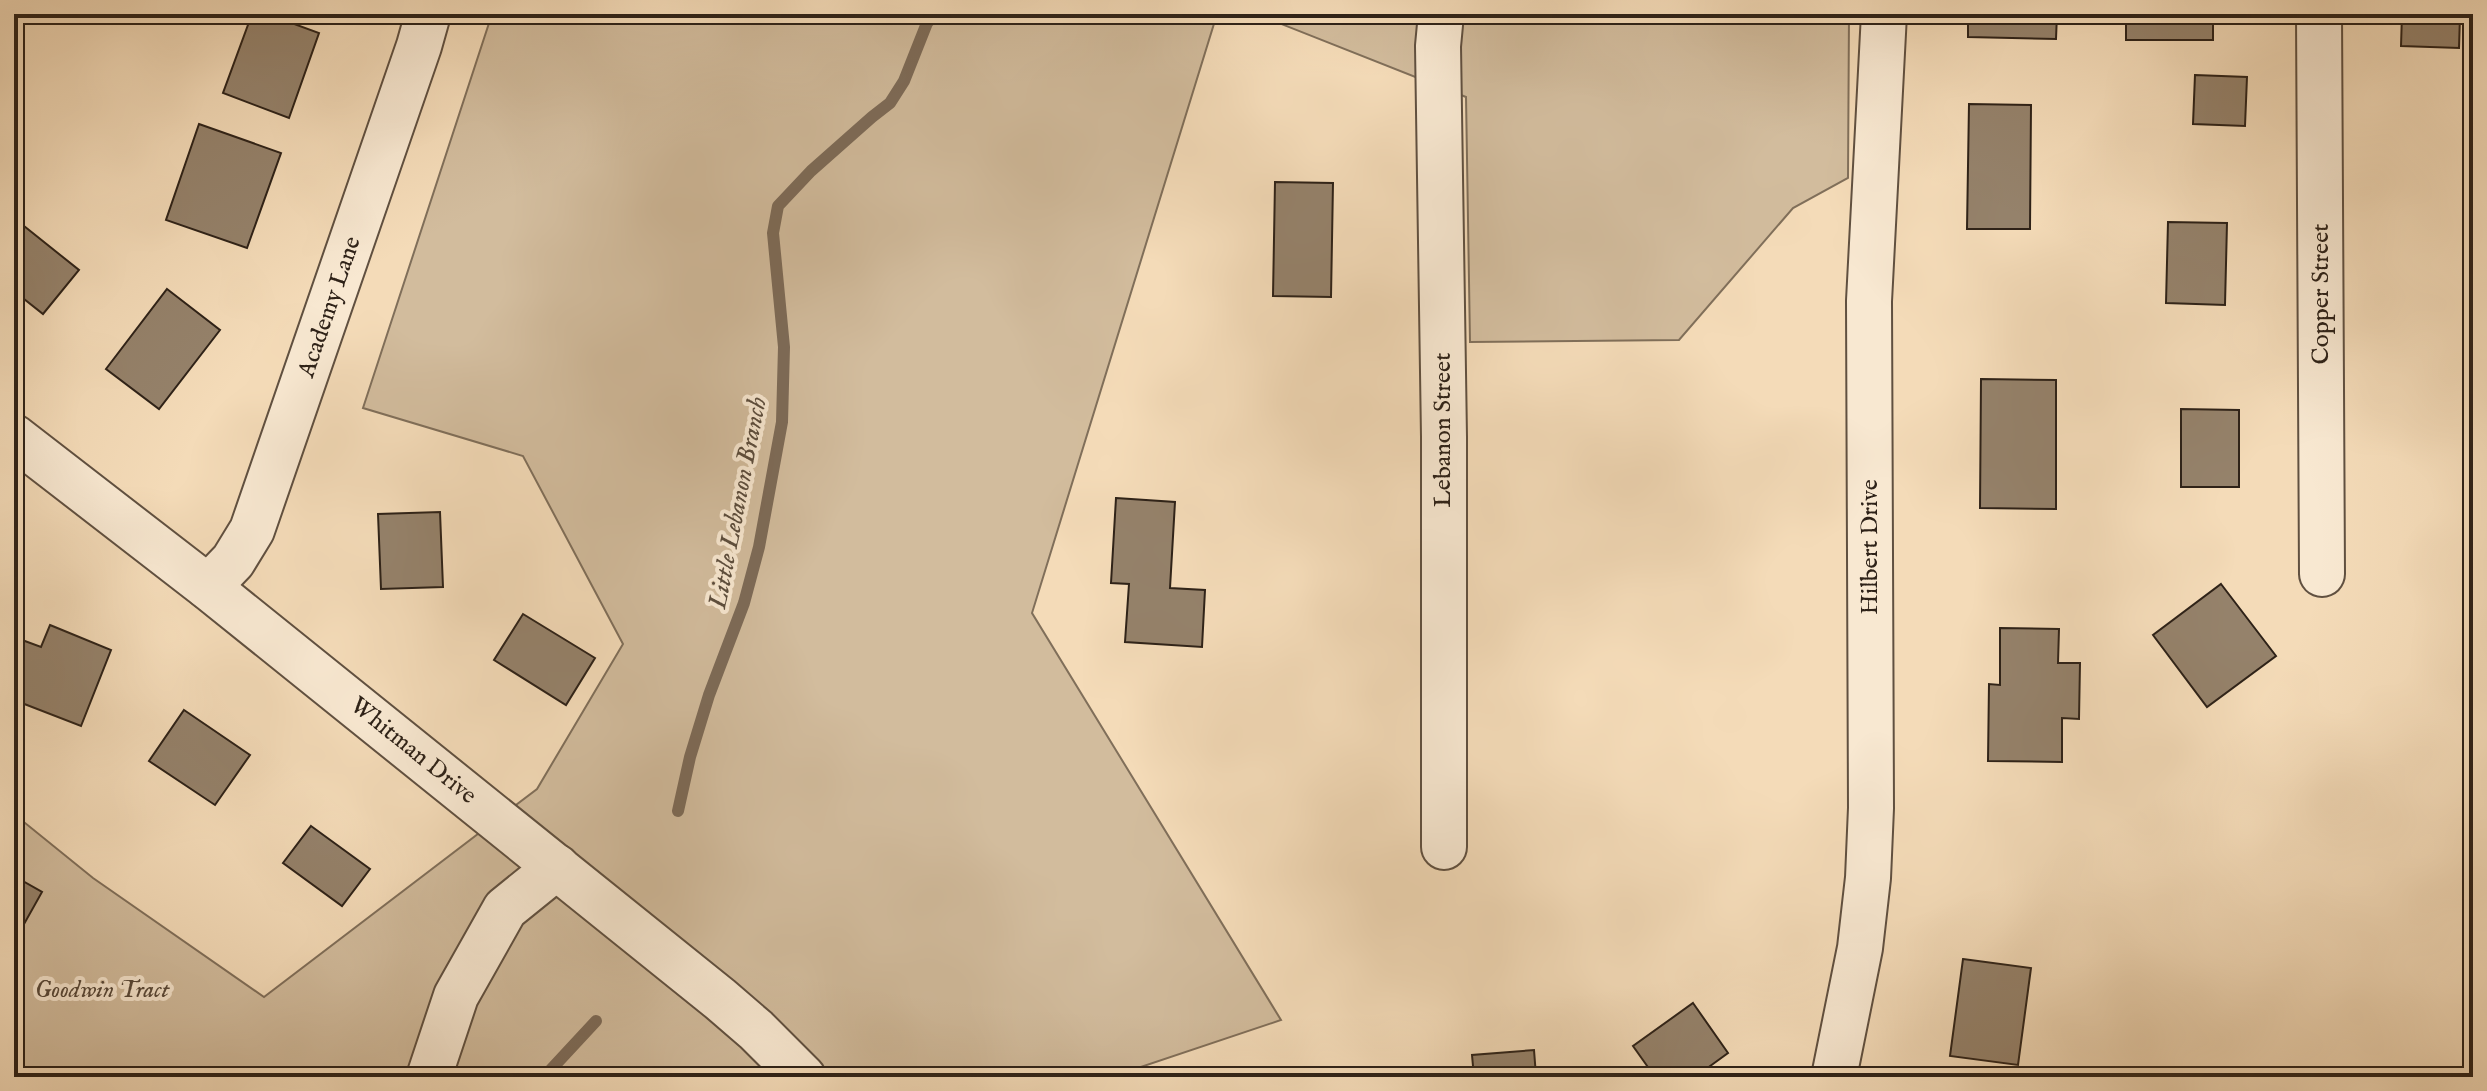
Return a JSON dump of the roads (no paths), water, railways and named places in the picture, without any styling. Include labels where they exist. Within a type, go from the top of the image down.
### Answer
[{"type":"street","name":"Academy Lane","points":[[208,587],[233,561],[256,518],[428,14]]},
{"type":"street","name":"Lebanon Street","points":[[1441,14],[1438,46],[1444,437],[1444,847]]},
{"type":"street","name":"Hilbert Drive","points":[[1834,1077],[1860,948],[1871,822],[1869,301],[1884,14]]},
{"type":"street","name":"Copper Street","points":[[2319,14],[2322,574]]},
{"type":"street","name":"Whitman Drive","points":[[16,442],[208,587],[557,867],[756,1030],[803,1077]]},
{"type":"street","points":[[429,1077],[456,996],[505,909],[557,867]]},
{"type":"waterway","name":"Little Lebanon Branch","points":[[678,811],[709,695],[744,603],[759,547],[782,422],[784,347],[773,233],[778,206],[811,171],[890,103],[904,81],[927,23],[935,14]]},
{"type":"waterway","name":"Little Lebanon Branch","points":[[544,1077],[596,1021]]},
{"type":"park label","name":"Goodwin Tract","points":[[102,990]]}]
